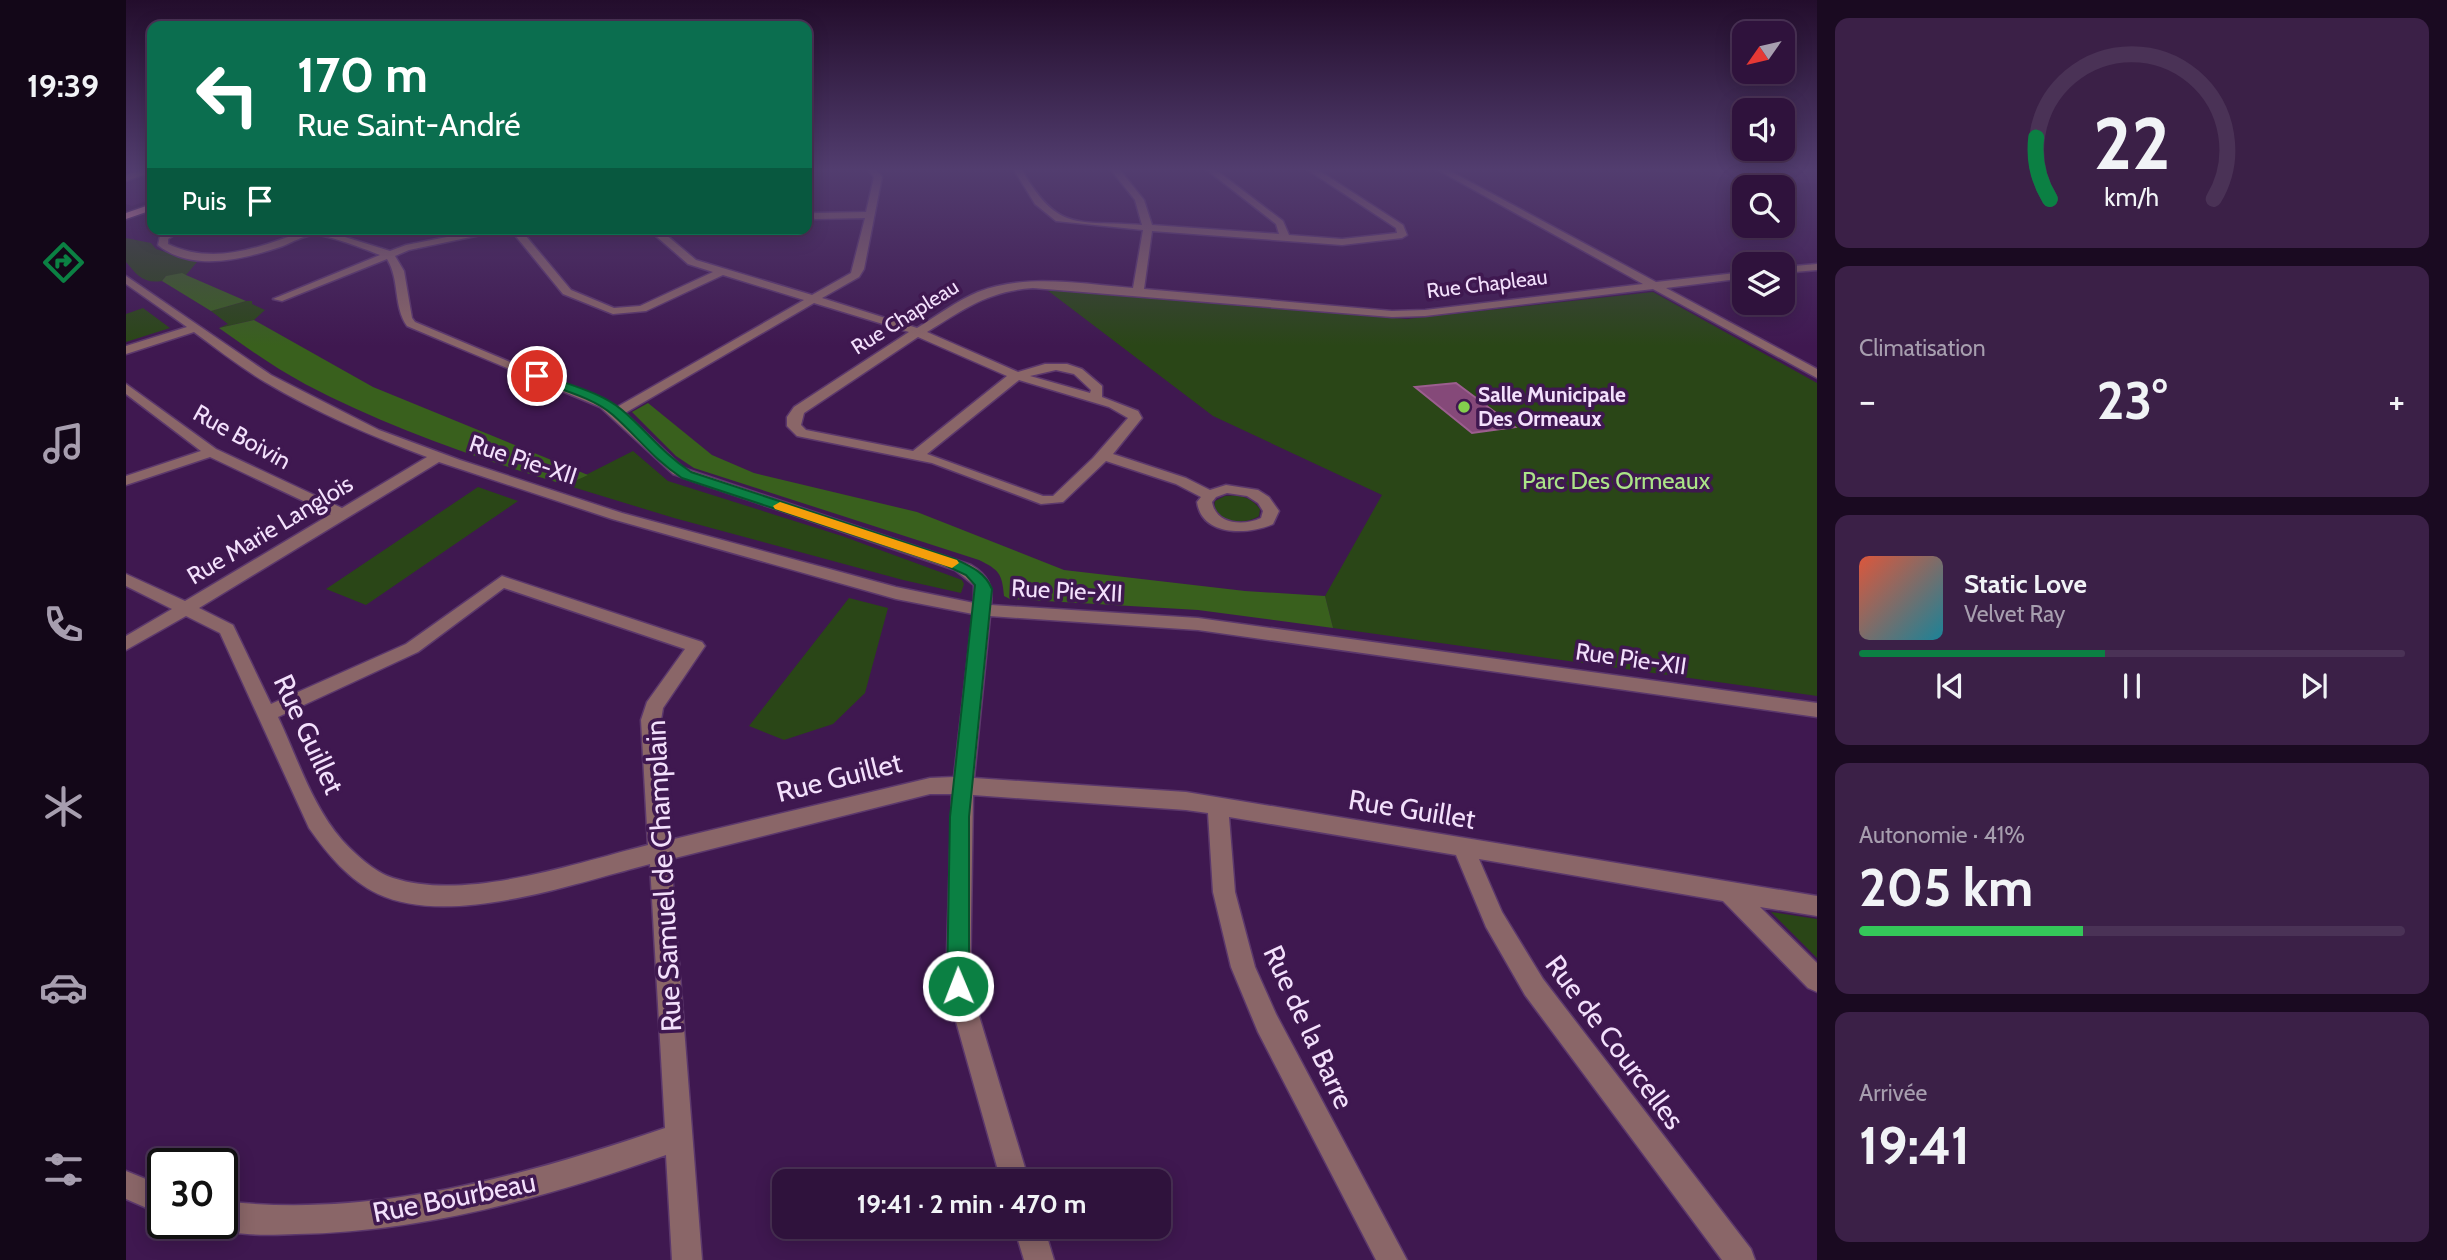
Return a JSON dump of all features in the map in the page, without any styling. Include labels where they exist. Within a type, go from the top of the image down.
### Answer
[{"type":"street","points":[[617,412],[848,280],[859,269],[867,229]]},
{"type":"street","points":[[1138,292],[1149,229]]},
{"type":"street","points":[[1160,229],[1354,242],[1393,237],[1403,232],[1401,229]]},
{"type":"street","points":[[1282,229],[1285,238]]},
{"type":"street","points":[[1549,229],[1817,374]]},
{"type":"street","points":[[168,235],[163,238],[163,245],[187,256],[210,258],[250,253],[298,235]]},
{"type":"street","points":[[327,235],[389,254],[397,262],[405,317],[411,324],[605,404],[617,412],[664,460],[687,475],[950,562],[971,572],[984,589],[962,786],[958,986],[1011,1169]]},
{"type":"street","points":[[278,299],[389,254],[458,235]]},
{"type":"street","points":[[520,235],[567,292],[613,311],[642,309],[723,271]]},
{"type":"street","name":"Rue Chapleau","points":[[660,235],[687,260],[919,332],[1017,376],[1123,407],[1135,418],[1064,495],[1051,500],[1041,500],[944,462],[810,436],[796,429],[793,422],[799,410],[919,332],[977,297],[1016,286],[1055,285],[1392,314],[1425,313],[1732,277]]},
{"type":"street","points":[[1795,269],[1817,267]]},
{"type":"street","name":"Rue Pie-XII","points":[[126,279],[267,378],[321,408],[439,457],[617,516],[921,599],[981,610],[1198,624],[1817,710]]},
{"type":"street","points":[[126,350],[195,328]]},
{"type":"street","points":[[917,455],[1017,376],[1061,366],[1073,367],[1098,389],[1095,398]]},
{"type":"street","name":"Rue Boivin","points":[[126,388],[211,452],[343,514]]},
{"type":"street","points":[[126,481],[211,452]]},
{"type":"street","points":[[1103,455],[1181,481],[1209,495]]},
{"type":"street","name":"Rue Marie Langlois","points":[[126,644],[439,457]]},
{"type":"street","name":"Rue Guillet","points":[[126,579],[227,629],[326,835],[356,867],[385,886],[419,894],[479,894],[510,890],[930,786],[962,786],[1186,801],[1817,906]]},
{"type":"street","name":"Rue Samuel de Champlain","points":[[267,714],[412,648],[502,581],[655,630],[696,646],[652,713],[687,1260]]},
{"type":"street","name":"Rue de la Barre","points":[[1217,806],[1224,892],[1243,967],[1267,1023],[1392,1260]]},
{"type":"street","name":"Rue de Courcelles","points":[[1464,847],[1482,897],[1527,976],[1740,1260]]},
{"type":"street","points":[[1730,892],[1817,980]]},
{"type":"street","name":"Rue Bourbeau","points":[[238,1217],[306,1219],[426,1208],[515,1190],[679,1137]]},
{"type":"street","points":[[126,1185],[147,1194]]},
{"type":"street","points":[[1033,1239],[1039,1260]]},
{"type":"green space","points":[[126,238],[151,243],[156,249],[197,262],[186,275],[166,276],[162,281],[155,282],[145,280],[126,262]]},
{"type":"green space","points":[[182,273],[246,301],[211,311],[162,281],[166,276]]},
{"type":"green space","name":"Parc Des Ormeaux","points":[[1047,290],[1407,319],[1653,292],[1817,383],[1817,696],[1333,628],[1325,596],[1382,495],[1213,416]]},
{"type":"green space","points":[[252,301],[252,304],[265,310],[254,320],[219,328],[228,324],[211,311]]},
{"type":"green space","points":[[143,308],[170,328],[126,342],[126,314]]},
{"type":"green space","points":[[254,320],[373,387],[588,475],[566,485],[433,441],[369,415],[305,384],[219,328]]},
{"type":"green space","points":[[648,403],[712,455],[754,473],[917,512],[1064,570],[1245,591],[1325,596],[1333,628],[1198,610],[1010,599],[1004,596],[998,573],[979,560],[694,468],[676,456],[632,412]]},
{"type":"green space","points":[[633,451],[668,481],[842,536],[962,580],[964,584],[961,593],[674,518],[566,485]]},
{"type":"green space","points":[[478,487],[518,501],[366,605],[326,589]]},
{"type":"green space","points":[[1235,495],[1249,499],[1260,509],[1259,516],[1246,521],[1223,518],[1215,508],[1215,501]]},
{"type":"green space","points":[[849,598],[888,608],[865,693],[833,724],[784,740],[749,726]]},
{"type":"green space","points":[[1771,912],[1817,919],[1817,958]]},
{"type":"building","name":"Salle Municipale Des Ormeaux","points":[[1456,383],[1515,427],[1472,433],[1415,387]]},
{"type":"slow traffic","points":[[780,506],[952,563]]},
{"type":"place","name":"Salle Municipale Des Ormeaux","points":[[1464,407]]},
{"type":"route","points":[[537,376],[605,404],[617,412],[664,460],[687,475],[950,562],[971,572],[982,583],[984,589],[960,817],[958,986]]}]
